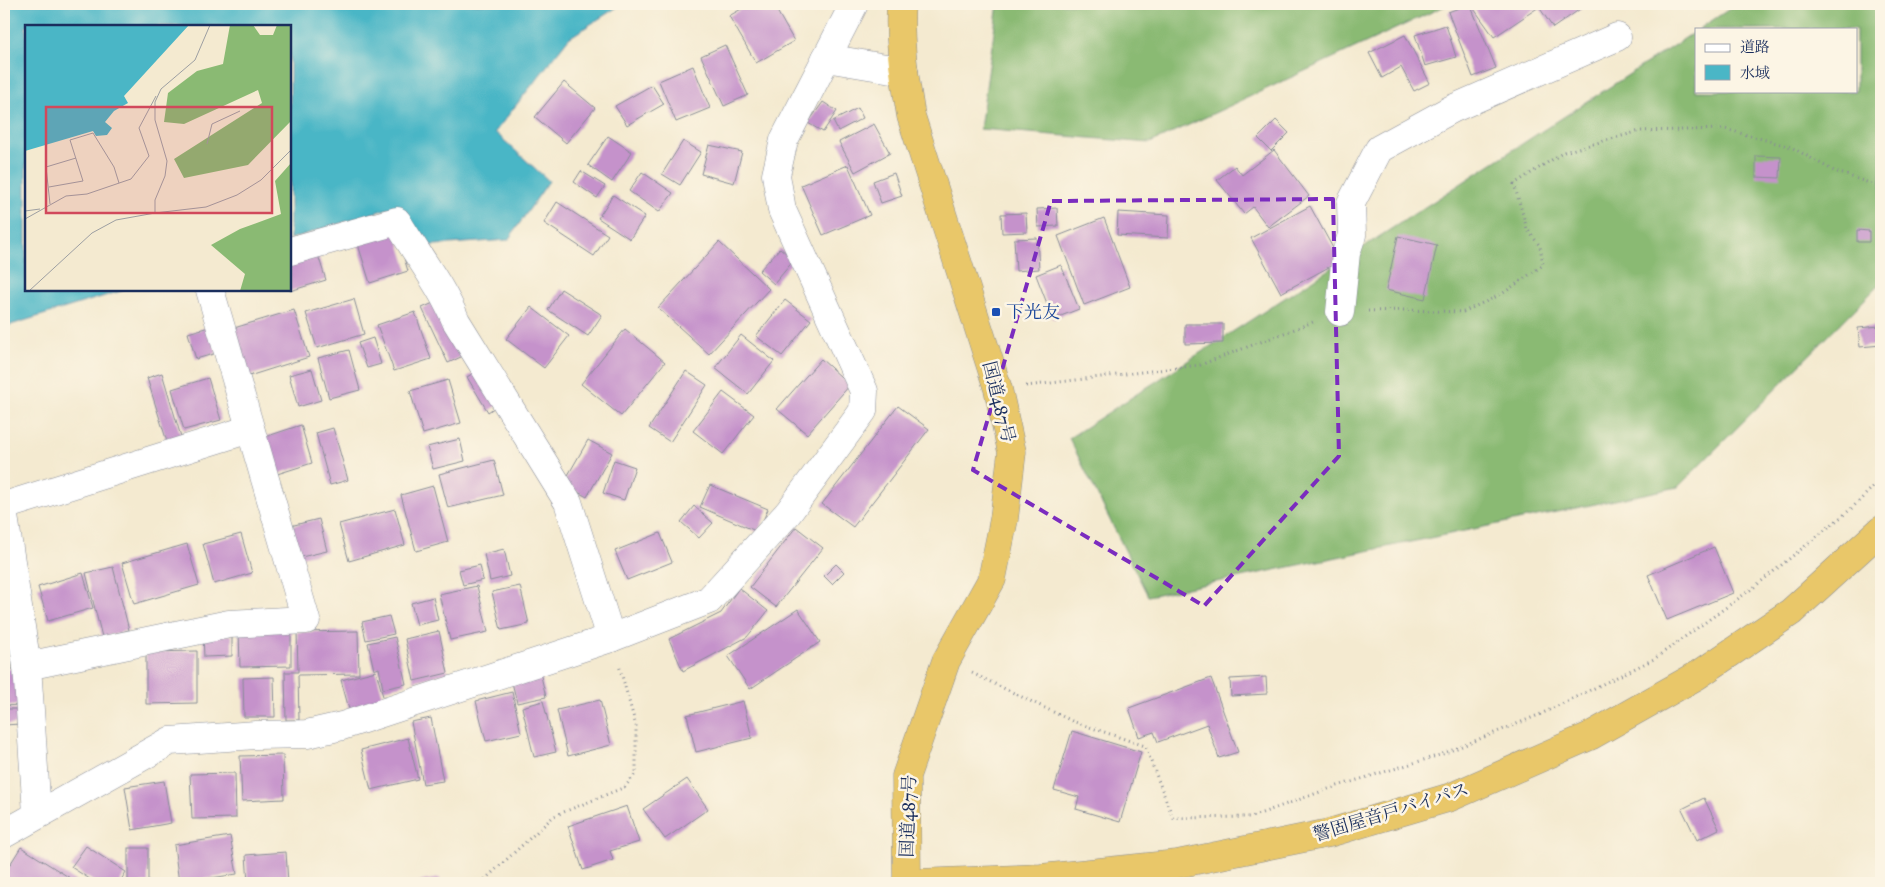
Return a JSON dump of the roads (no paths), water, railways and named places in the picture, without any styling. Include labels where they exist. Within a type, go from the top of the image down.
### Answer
[{"type":"highway","name":"国道487号","points":[[901,4],[900,18],[904,71],[911,116],[998,389],[1012,452],[1004,519],[992,579],[946,661],[906,776],[907,883]]},
{"type":"highway","name":"警固屋音戸バイパス","points":[[917,883],[1041,878],[1177,864],[1329,833],[1451,797],[1590,736],[1698,675],[1791,612],[1881,530]]},
{"type":"street","points":[[4,834],[170,741],[307,734],[342,726],[611,638],[709,600],[788,513],[863,411],[864,391],[782,210],[776,175],[784,140],[854,4]]},
{"type":"street","points":[[1340,312],[1346,253],[1352,235],[1351,204],[1379,149],[1452,109],[1617,38]]},
{"type":"street","points":[[826,58],[904,71]]},
{"type":"street","points":[[291,251],[397,221],[423,265],[444,293],[456,321],[568,502],[611,638]]},
{"type":"street","points":[[27,666],[229,624],[306,620],[210,291]]},
{"type":"street","points":[[4,506],[250,429]]},
{"type":"street","points":[[4,516],[27,666],[37,814]]},
{"type":"water","points":[[4,4],[622,4],[569,38],[495,132],[549,181],[508,240],[420,246],[396,206],[291,239],[291,25],[25,25],[25,291],[121,291],[4,327]]},
{"type":"place","name":"下光友","points":[[996,312]]}]
